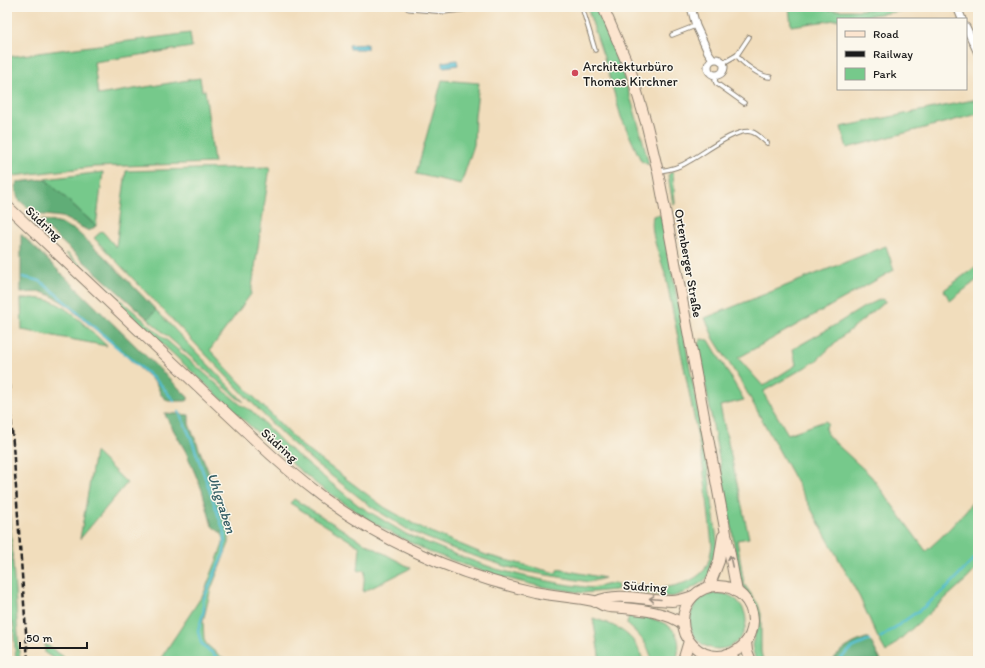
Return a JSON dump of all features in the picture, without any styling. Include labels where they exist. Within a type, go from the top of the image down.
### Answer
[{"type":"street","points":[[409,7],[470,7]]},
{"type":"street","name":"Ortenberger Straße","points":[[603,7],[631,72],[647,126],[658,172],[724,530],[737,592]]},
{"type":"street","points":[[691,7],[696,26],[708,52],[713,59]]},
{"type":"street","points":[[957,7],[962,18]]},
{"type":"street","points":[[967,29],[978,53]]},
{"type":"street","points":[[713,59],[719,59],[723,62],[724,71],[721,74],[712,74],[709,71],[709,62],[713,59]]},
{"type":"street","name":"Südring","points":[[7,206],[288,470],[350,516],[408,549],[470,575],[563,598],[595,602],[604,606],[663,614],[683,624]]},
{"type":"street","name":"Ortenberger Straße","points":[[709,587],[719,561],[724,530]]},
{"type":"street","points":[[709,587],[724,587],[737,592],[747,603],[752,617],[751,632],[746,642],[731,658],[708,654],[696,648],[689,641],[683,624],[685,609],[693,596],[709,587]]},
{"type":"street","name":"Südring","points":[[595,602],[606,597],[623,596],[673,601],[693,596]]},
{"type":"street","points":[[683,661],[689,641]]},
{"type":"street","points":[[746,642],[747,651],[751,661]]},
{"type":"street","points":[[698,661],[708,654]]},
{"type":"lane","points":[[582,7],[595,50]]},
{"type":"lane","points":[[672,35],[696,26]]},
{"type":"lane","points":[[723,62],[737,55],[749,37]]},
{"type":"lane","points":[[737,55],[761,75],[770,77]]},
{"type":"lane","points":[[717,75],[715,80],[716,83],[744,103]]},
{"type":"lane","points":[[658,172],[684,164],[726,138],[746,132],[752,132],[767,143]]},
{"type":"green space","points":[[587,7],[595,7],[612,45],[633,104],[649,165],[641,161],[621,117]]},
{"type":"green space","points":[[789,7],[817,7],[830,10],[860,10],[886,7],[931,7],[850,18],[837,18],[837,20],[791,26]]},
{"type":"green space","points":[[190,33],[192,47],[94,62],[98,95],[200,78],[202,91],[205,90],[214,163],[93,167],[13,176],[7,107],[7,57]]},
{"type":"green space","points":[[442,80],[479,83],[475,116],[474,145],[461,184],[416,174]]},
{"type":"green space","points":[[978,99],[978,114],[847,148],[841,127]]},
{"type":"green space","points":[[270,167],[251,294],[210,350],[301,445],[384,507],[421,528],[486,555],[556,573],[558,569],[605,578],[589,582],[508,567],[456,550],[410,531],[373,508],[316,464],[282,434],[94,238],[102,231],[116,247],[126,171]]},
{"type":"green space","points":[[673,171],[675,204],[673,204],[668,175]]},
{"type":"green space","points":[[103,172],[96,226],[45,179]]},
{"type":"green space","points":[[45,179],[96,226],[89,231],[62,217],[35,214],[18,199],[15,187],[17,182]]},
{"type":"green space","points":[[660,215],[662,218],[706,453],[717,541],[714,563],[710,575],[704,581],[686,592],[672,597],[632,591],[630,587],[634,585],[662,588],[689,581],[701,574],[705,569],[710,557],[712,545],[698,437],[666,278],[654,239],[652,224],[653,216]]},
{"type":"green space","points":[[41,220],[62,224],[75,230],[105,257],[156,310],[148,319],[41,223]]},
{"type":"green space","points":[[21,234],[188,397],[188,400],[168,401],[161,395],[156,383],[64,303],[41,292],[21,293]]},
{"type":"green space","points":[[886,246],[894,270],[738,358],[763,386],[796,365],[793,349],[864,307],[881,299],[886,301],[839,339],[816,361],[764,391],[765,396],[788,434],[825,421],[828,423],[825,429],[829,437],[871,476],[926,551],[954,524],[978,494],[978,567],[968,578],[886,652],[860,598],[743,385],[714,339],[705,318]]},
{"type":"green space","points":[[67,253],[228,394],[241,405],[252,411],[287,447],[358,505],[406,534],[496,569],[563,584],[592,588],[614,583],[617,584],[618,589],[583,593],[538,586],[493,575],[432,553],[395,535],[364,517],[319,486],[278,452],[66,254]]},
{"type":"green space","points":[[978,265],[978,279],[950,301],[944,290]]},
{"type":"green space","points":[[21,299],[44,299],[62,306],[107,346],[22,330]]},
{"type":"green space","points":[[156,310],[244,402],[237,398],[148,319]]},
{"type":"green space","points":[[701,339],[709,340],[744,400],[720,406],[749,538],[737,540],[744,584],[758,604],[761,614],[761,651],[763,661],[756,661],[752,645],[758,622],[757,615],[752,601],[738,576],[732,529],[698,344]]},
{"type":"green space","points":[[165,413],[189,415],[189,424],[233,528],[221,533],[212,526],[202,490],[186,452]]},
{"type":"green space","points":[[95,452],[127,483],[80,539]]},
{"type":"green space","points":[[7,481],[20,661],[16,661],[13,623],[7,620]]},
{"type":"green space","points":[[294,499],[361,541],[411,568],[363,592],[365,570],[358,571],[360,547],[290,503]]},
{"type":"green space","points":[[229,530],[229,543],[211,589],[203,621],[204,640],[207,645],[226,661],[159,661],[204,593],[222,547],[224,538],[221,533]]},
{"type":"green space","points":[[712,593],[724,593],[734,597],[742,605],[746,615],[746,627],[742,637],[734,645],[724,649],[712,649],[702,645],[694,637],[690,627],[690,615],[694,605],[702,597]]},
{"type":"green space","points":[[629,614],[660,621],[674,631],[678,639],[679,649],[676,661],[652,661],[646,645],[627,624]]},
{"type":"green space","points":[[593,618],[610,624],[624,632],[636,644],[643,661],[600,661]]},
{"type":"green space","points":[[869,638],[881,661],[832,661],[847,647]]},
{"type":"green space","points":[[45,644],[70,661],[57,661],[45,653]]},
{"type":"water","points":[[367,44],[367,49],[350,49],[349,45]]},
{"type":"water","points":[[457,60],[458,65],[443,67],[442,62]]},
{"type":"waterway","name":"Uhlgraben","points":[[23,277],[40,281],[56,294],[162,386],[174,401]]},
{"type":"waterway","name":"Uhlgraben","points":[[179,412],[191,438],[225,534],[224,553],[203,600],[204,610],[198,631],[201,643],[221,661]]},
{"type":"waterway","points":[[880,638],[924,607],[948,587],[978,555]]},
{"type":"waterway","points":[[838,661],[852,648],[870,640]]},
{"type":"railway","points":[[7,358],[28,661]]},
{"type":"place","name":"Architekturbüro Thomas Kirchner","points":[[575,73]]}]
